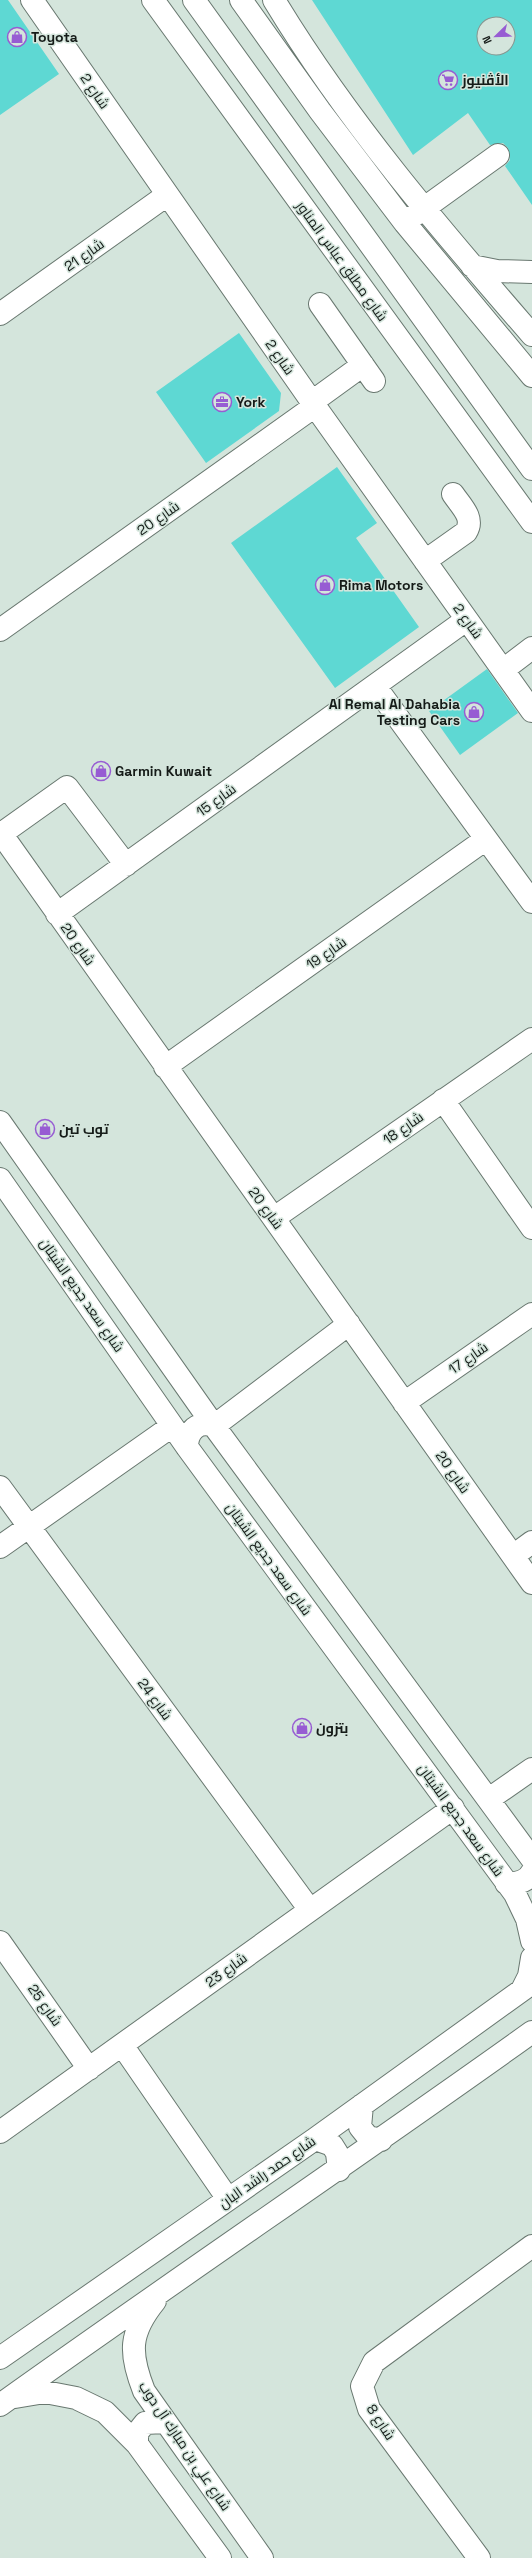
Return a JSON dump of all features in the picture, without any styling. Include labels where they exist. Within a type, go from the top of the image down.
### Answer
[{"type":"street","name":"شارع 2","points":[[32,0],[313,404],[532,711]]},
{"type":"street","name":"شارع مطلق عباس المناور","points":[[153,0],[532,522]]},
{"type":"street","points":[[194,0],[532,469]]},
{"type":"street","points":[[241,0],[320,111],[410,229],[532,376]]},
{"type":"street","points":[[274,0],[313,64],[428,214],[532,335]]},
{"type":"street","points":[[410,229],[428,214],[501,161]]},
{"type":"street","name":"شارع 21","points":[[0,314],[167,195]]},
{"type":"street","points":[[472,266],[497,271],[532,272]]},
{"type":"street","name":"شارع 20","points":[[0,630],[313,404],[368,373],[320,304]]},
{"type":"street","points":[[425,561],[466,532],[470,525],[470,520],[453,494]]},
{"type":"street","name":"شارع 15","points":[[57,914],[466,620]]},
{"type":"street","points":[[502,670],[532,648]]},
{"type":"street","points":[[375,686],[532,902]]},
{"type":"street","points":[[0,833],[67,787],[126,865]]},
{"type":"street","name":"شارع 20","points":[[0,833],[532,1583]]},
{"type":"street","name":"شارع 19","points":[[165,1067],[486,839]]},
{"type":"street","name":"شارع 18","points":[[274,1218],[532,1039]]},
{"type":"street","points":[[443,1100],[532,1228]]},
{"type":"street","points":[[0,1122],[214,1426],[532,1859]]},
{"type":"street","name":"شارع سعد جديع الشيتان","points":[[0,1179],[154,1397],[187,1447],[453,1808],[506,1883],[521,1906],[532,1941]]},
{"type":"street","name":"شارع 17","points":[[404,1403],[532,1314]]},
{"type":"street","points":[[187,1447],[188,1436],[194,1428],[204,1424],[214,1426],[348,1324]]},
{"type":"street","points":[[154,1397],[163,1402],[174,1400],[182,1391],[181,1379]]},
{"type":"street","points":[[0,1547],[172,1426]]},
{"type":"street","name":"شارع 24","points":[[0,1487],[310,1910]]},
{"type":"street","points":[[513,1556],[532,1542]]},
{"type":"street","points":[[489,1799],[532,1769]]},
{"type":"street","name":"شارع 23","points":[[0,2132],[453,1808]]},
{"type":"street","points":[[506,1883],[520,1883],[527,1879],[532,1872]]},
{"type":"street","name":"شارع 25","points":[[0,1942],[89,2068]]},
{"type":"street","points":[[527,1986],[532,1958]]},
{"type":"street","name":"شارع حمد راشد البان","points":[[0,2358],[362,2105],[527,1986]]},
{"type":"street","points":[[5,2402],[166,2287],[339,2170],[532,2032]]},
{"type":"street","points":[[122,2045],[228,2199]]},
{"type":"street","points":[[362,2105],[360,2127],[368,2137],[381,2140]]},
{"type":"street","points":[[315,2138],[332,2144],[337,2153],[339,2170]]},
{"type":"street","name":"شارع 8","points":[[479,2558],[369,2408],[362,2386],[374,2362],[532,2246]]},
{"type":"street","name":"شارع علي بن مبارك آل دوب","points":[[166,2287],[142,2317],[135,2332],[133,2351],[136,2371],[144,2391],[262,2558]]},
{"type":"street","points":[[5,2402],[45,2392],[76,2398],[106,2412],[137,2444],[220,2558]]},
{"type":"street","points":[[137,2444],[137,2433],[140,2427],[152,2421],[165,2422]]},
{"type":"building","name":"Toyota","points":[[0,0],[8,0],[59,74],[0,115]]},
{"type":"building","name":"الأڤنيوز","points":[[312,0],[532,0],[532,205],[505,166],[510,160],[508,148],[503,143],[490,145],[468,113],[413,155]]},
{"type":"building","name":"York","points":[[239,333],[281,393],[279,411],[206,463],[156,392]]},
{"type":"building","name":"Rima Motors","points":[[337,467],[377,523],[356,538],[419,627],[335,688],[231,543]]},
{"type":"building","name":"Al Remal Al Dahabia Testing Cars","points":[[487,669],[518,713],[460,755],[429,711]]},
{"type":"place","name":"Toyota","points":[[17,37]]},
{"type":"place","name":"الأڤنيوز","points":[[448,80]]},
{"type":"place","name":"York","points":[[222,402]]},
{"type":"place","name":"Rima Motors","points":[[325,585]]},
{"type":"place","name":"Al Remal Al Dahabia Testing Cars","points":[[474,712]]},
{"type":"place","name":"Garmin Kuwait","points":[[101,771]]},
{"type":"place","name":"توب تين","points":[[45,1129]]},
{"type":"place","name":"بتزون","points":[[302,1728]]}]
